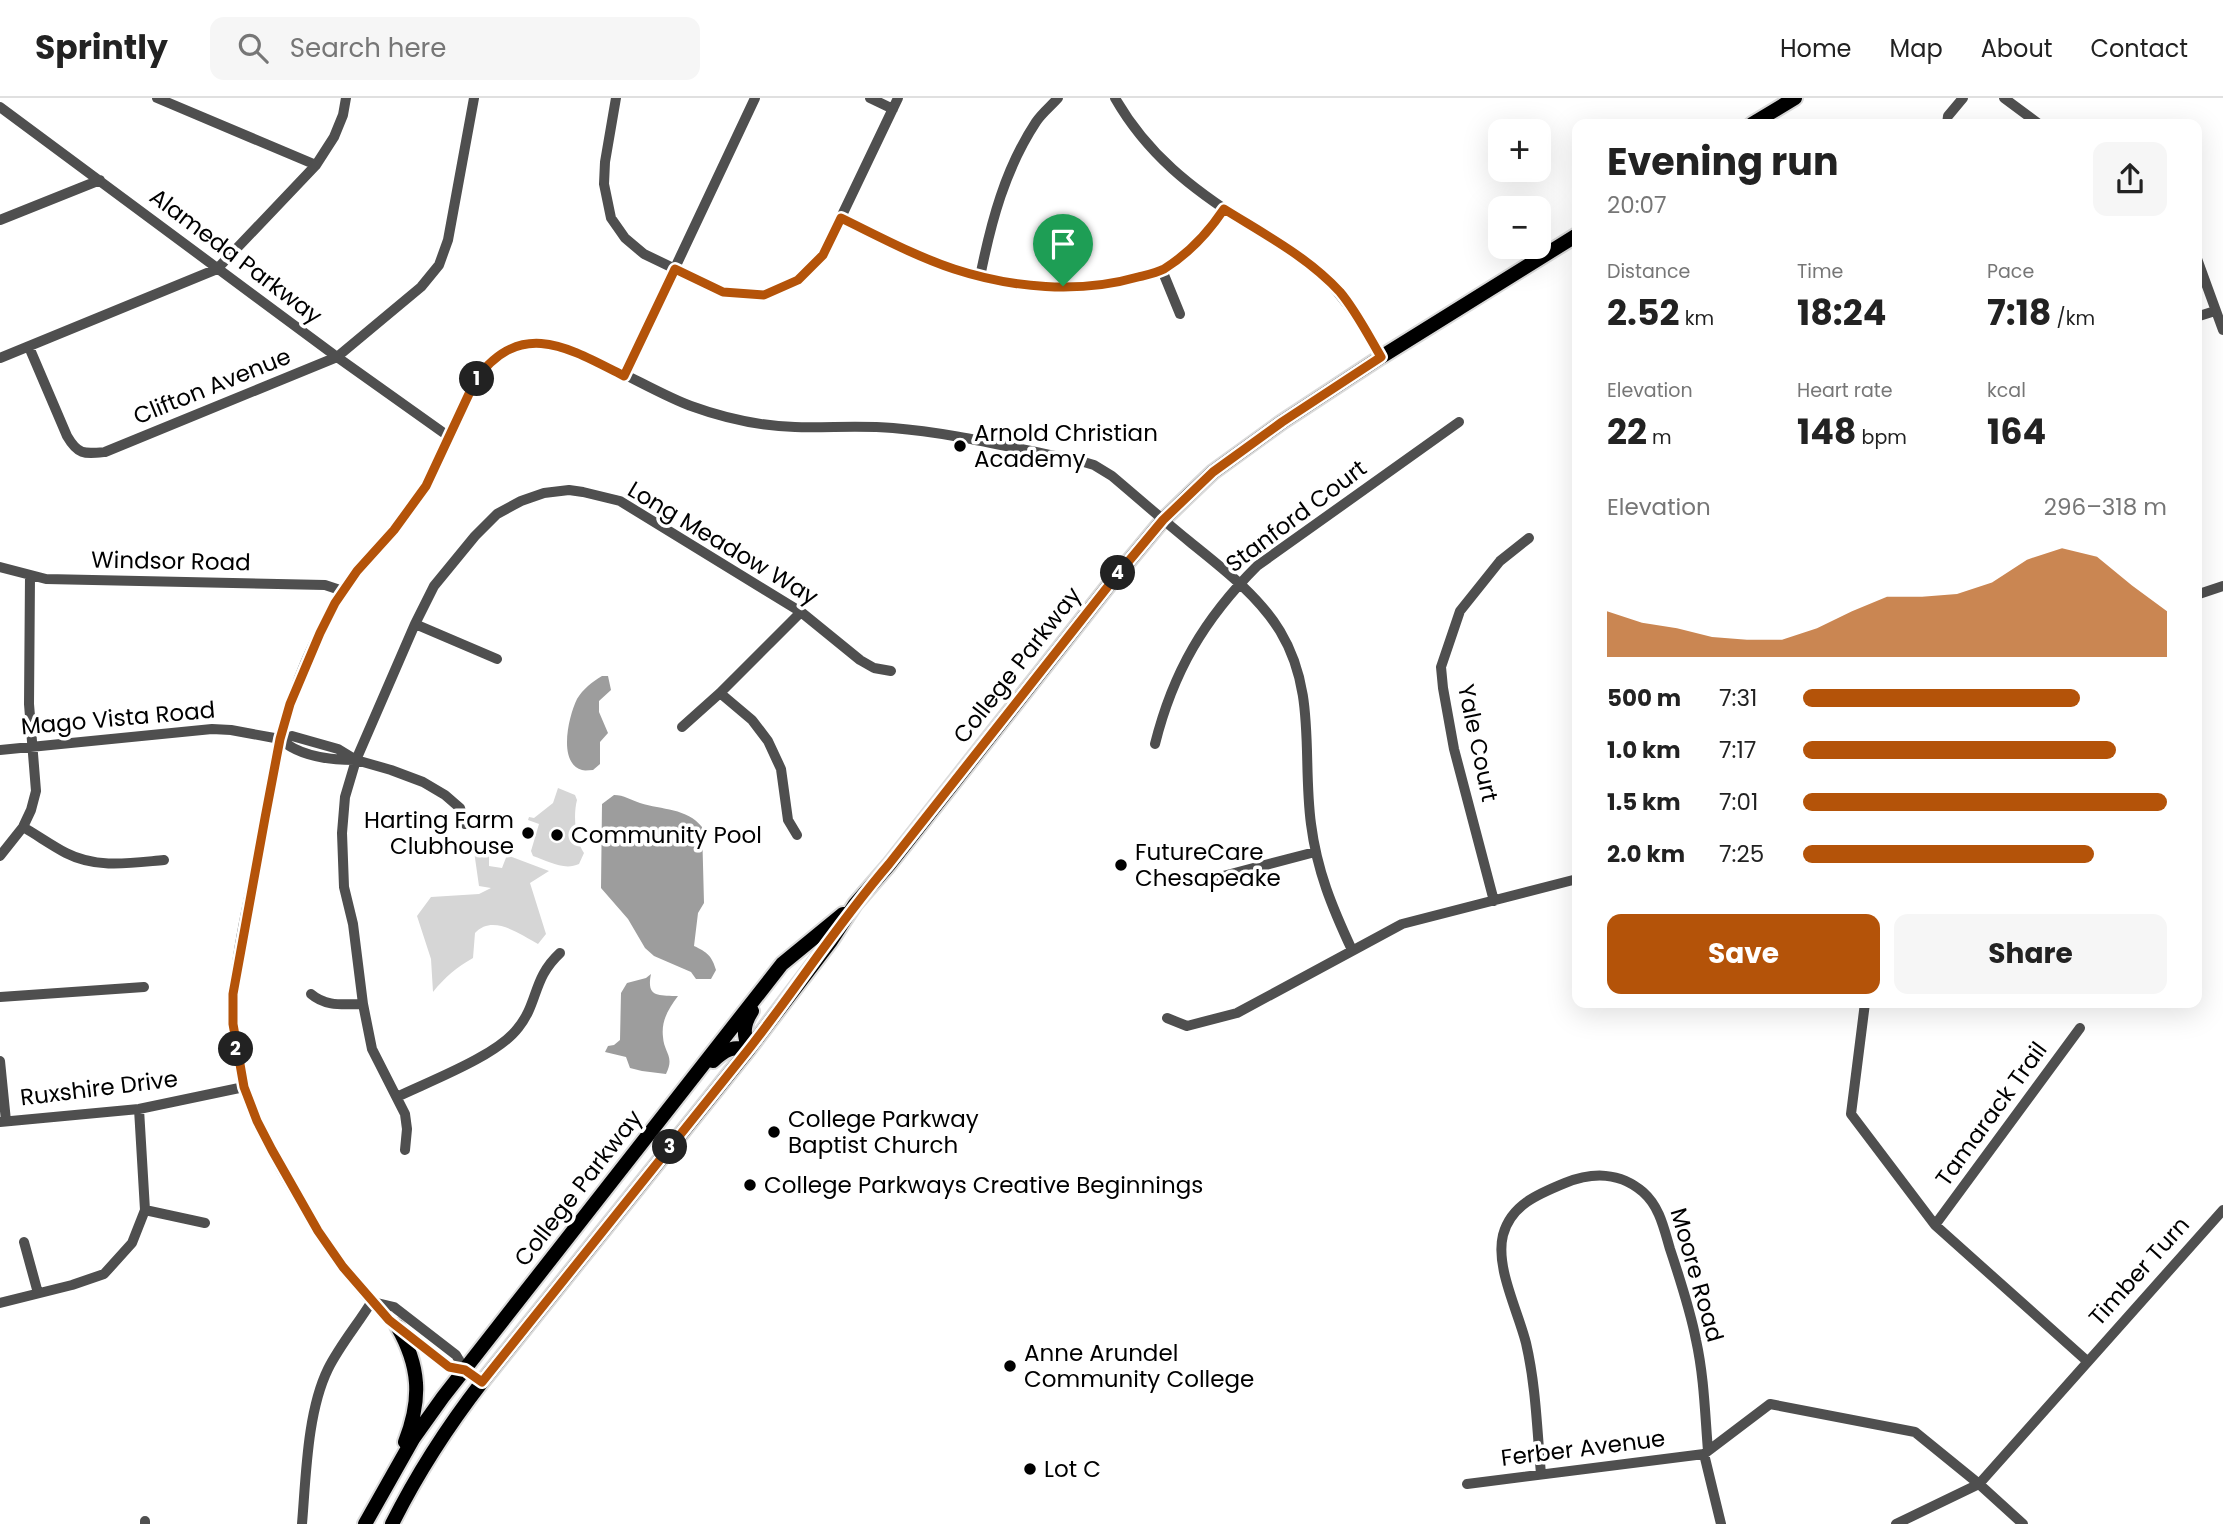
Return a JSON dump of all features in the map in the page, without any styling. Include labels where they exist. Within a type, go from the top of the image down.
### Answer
[{"type":"main road","points":[[1760,119],[1795,98]]},
{"type":"main road","name":"College Parkway","points":[[392,1524],[442,1438],[482,1382],[749,1049],[831,941],[855,904],[1163,520],[1213,472],[1282,422],[1572,238]]},
{"type":"main road","name":"College Parkway","points":[[365,1524],[413,1439],[782,964],[855,904]]},
{"type":"main road","points":[[749,1049],[743,1036],[748,1017],[782,964]]},
{"type":"main road","points":[[687,1085],[724,1051],[735,1046],[749,1049]]},
{"type":"main road","points":[[390,1477],[413,1423],[417,1391],[408,1345],[397,1326]]},
{"type":"street","points":[[156,98],[316,164]]},
{"type":"street","points":[[0,358],[217,268],[316,164],[334,137],[343,115],[346,98]]},
{"type":"street","name":"Clifton Avenue","points":[[29,347],[66,436],[73,447],[84,454],[105,452],[337,356],[421,287],[439,265],[448,240],[474,98]]},
{"type":"street","points":[[616,98],[604,184],[611,218],[625,238],[644,254],[723,292],[764,295],[798,280],[823,255],[895,103],[870,98]]},
{"type":"street","points":[[624,376],[755,98]]},
{"type":"street","points":[[980,277],[990,228],[1003,186],[1037,120],[1058,98]]},
{"type":"street","points":[[1115,98],[1139,135],[1167,166],[1224,209],[1304,260],[1325,278],[1354,311],[1381,357]]},
{"type":"street","points":[[1948,119],[1963,98]]},
{"type":"street","points":[[2004,98],[2032,119]]},
{"type":"street","name":"Alameda Parkway","points":[[0,107],[448,436]]},
{"type":"street","points":[[0,220],[100,180]]},
{"type":"street","points":[[841,218],[912,252],[980,277],[1023,284],[1089,286],[1119,282],[1162,270],[1202,238],[1224,209]]},
{"type":"street","points":[[1162,270],[1180,314]]},
{"type":"street","points":[[2202,273],[2223,330]]},
{"type":"street","points":[[2202,315],[2215,311]]},
{"type":"street","points":[[465,1370],[449,1367],[397,1326],[343,1267],[313,1221],[257,1121],[244,1087],[233,1024],[233,994],[280,739],[290,704],[308,661],[342,591],[411,509],[426,486],[475,381],[503,352],[516,346],[546,343],[583,355],[689,406],[733,419],[792,427],[899,428],[969,438],[1076,460],[1094,465],[1112,476],[1240,583],[1281,632],[1298,672],[1307,714],[1308,796],[1315,852],[1328,899],[1352,950]]},
{"type":"street","name":"Stanford Court","points":[[1155,744],[1163,711],[1188,653],[1219,606],[1240,583],[1257,566],[1459,422]]},
{"type":"street","name":"Long Meadow Way","points":[[405,1150],[405,1114],[372,1049],[363,1004],[353,924],[344,887],[345,797],[356,760],[434,586],[497,514],[532,497],[569,490],[620,501],[800,612],[860,660],[874,668],[891,671]]},
{"type":"street","name":"Yale Court","points":[[1494,901],[1454,749],[1441,667],[1460,611],[1500,561],[1528,538]]},
{"type":"street","name":"Windsor Road","points":[[0,567],[30,576],[66,580],[325,585],[342,591]]},
{"type":"street","points":[[0,856],[23,827],[32,810],[36,791],[29,694],[30,576]]},
{"type":"street","points":[[2202,593],[2223,586]]},
{"type":"street","points":[[682,727],[720,693],[800,612]]},
{"type":"street","points":[[415,624],[496,659]]},
{"type":"street","points":[[720,693],[752,720],[768,741],[781,769],[788,820],[797,835]]},
{"type":"street","name":"Mago Vista Road","points":[[0,750],[212,729],[231,730],[280,739],[290,748],[333,760],[356,760],[423,782],[460,808],[465,824]]},
{"type":"street","points":[[23,827],[66,853],[89,862],[112,864],[164,860]]},
{"type":"street","points":[[1208,880],[1315,852]]},
{"type":"street","points":[[1167,1018],[1187,1026],[1237,1013],[1402,924],[1572,880]]},
{"type":"street","points":[[397,1097],[488,1053],[505,1041],[519,1028],[532,1003],[538,981],[547,965],[560,953]]},
{"type":"street","points":[[0,997],[144,987]]},
{"type":"street","points":[[310,994],[319,1001],[330,1004],[363,1004]]},
{"type":"street","points":[[1864,1008],[1851,1114],[1935,1225],[2087,1361]]},
{"type":"street","name":"Tamarack Trail","points":[[1935,1225],[2080,1028]]},
{"type":"street","points":[[0,1061],[3,1121]]},
{"type":"street","name":"Ruxshire Drive","points":[[3,1121],[139,1109],[244,1087]]},
{"type":"street","points":[[0,1303],[104,1274],[132,1243],[145,1210],[139,1109]]},
{"type":"street","name":"Moore Road","points":[[1541,1474],[1534,1387],[1526,1343],[1502,1260],[1503,1235],[1511,1218],[1524,1202],[1585,1176],[1609,1175],[1623,1179],[1645,1193],[1659,1214],[1689,1306],[1697,1343],[1706,1452],[1721,1524]]},
{"type":"street","points":[[145,1210],[205,1223]]},
{"type":"street","name":"Timber Turn","points":[[1979,1484],[2223,1210]]},
{"type":"street","points":[[24,1242],[38,1293]]},
{"type":"street","points":[[372,1301],[394,1307],[456,1355],[465,1370],[482,1382]]},
{"type":"street","points":[[302,1524],[314,1411],[323,1380],[337,1352],[372,1301]]},
{"type":"street","points":[[1706,1452],[1770,1404],[1915,1432],[2023,1524]]},
{"type":"street","name":"Ferber Avenue","points":[[1467,1484],[1706,1452]]},
{"type":"street","points":[[1896,1524],[1979,1484]]},
{"type":"shaded area","points":[[602,676],[608,676],[611,690],[599,701],[599,712],[608,733],[600,742],[600,764],[593,770],[583,770],[574,766],[570,758],[567,749],[568,727],[579,695]]},
{"type":"shaded area","name":"Community Pool","points":[[558,788],[575,795],[577,800],[576,827],[584,853],[579,864],[573,866],[550,863],[533,856],[531,851],[539,824],[528,820],[529,817],[534,818],[553,803]]},
{"type":"shaded area","points":[[614,795],[674,810],[689,816],[702,827],[704,903],[698,913],[694,946],[713,961],[716,970],[711,979],[696,979],[691,972],[654,956],[645,948],[628,919],[601,888],[602,804]]},
{"type":"shaded area","points":[[484,845],[483,852],[489,854],[489,866],[502,868],[507,855],[549,871],[530,883],[546,934],[538,944],[498,925],[482,928],[475,933],[473,958],[452,973],[433,992],[431,959],[417,916],[431,897],[479,894],[491,888],[479,886],[474,851]]},
{"type":"shaded area","points":[[651,974],[652,991],[660,995],[678,996],[663,1025],[669,1059],[666,1074],[630,1068],[626,1057],[605,1052],[608,1046],[620,1040],[621,993],[627,983]]},
{"type":"place","name":"Arnold Christian Academy","points":[[960,446]]},
{"type":"place","name":"Harting Farm Clubhouse","points":[[528,833]]},
{"type":"place","name":"Community Pool","points":[[557,835]]},
{"type":"place","name":"FutureCare Chesapeake","points":[[1121,865]]},
{"type":"place","name":"College Parkway Baptist Church","points":[[774,1132]]},
{"type":"place","name":"College Parkways Creative Beginnings","points":[[750,1185]]},
{"type":"place","name":"Anne Arundel Community College","points":[[1010,1366]]},
{"type":"place","name":"Lot C","points":[[1030,1469]]},
{"type":"route","points":[[1224,209],[1304,260],[1325,278],[1354,311],[1381,357],[1282,422],[1213,472],[1163,520],[855,904],[831,941],[749,1049],[482,1382],[465,1370],[449,1367],[389,1320],[343,1267],[318,1231],[257,1121],[244,1087],[237,1056],[233,994],[238,956],[280,739],[298,684],[335,603],[357,571],[411,509],[426,486],[475,381],[492,360],[516,346],[546,343],[583,355],[624,376],[675,269],[723,292],[764,295],[798,280],[823,255],[841,218],[912,252],[980,277],[1023,284],[1063,286],[1119,282],[1162,270],[1194,246],[1224,209]]}]
